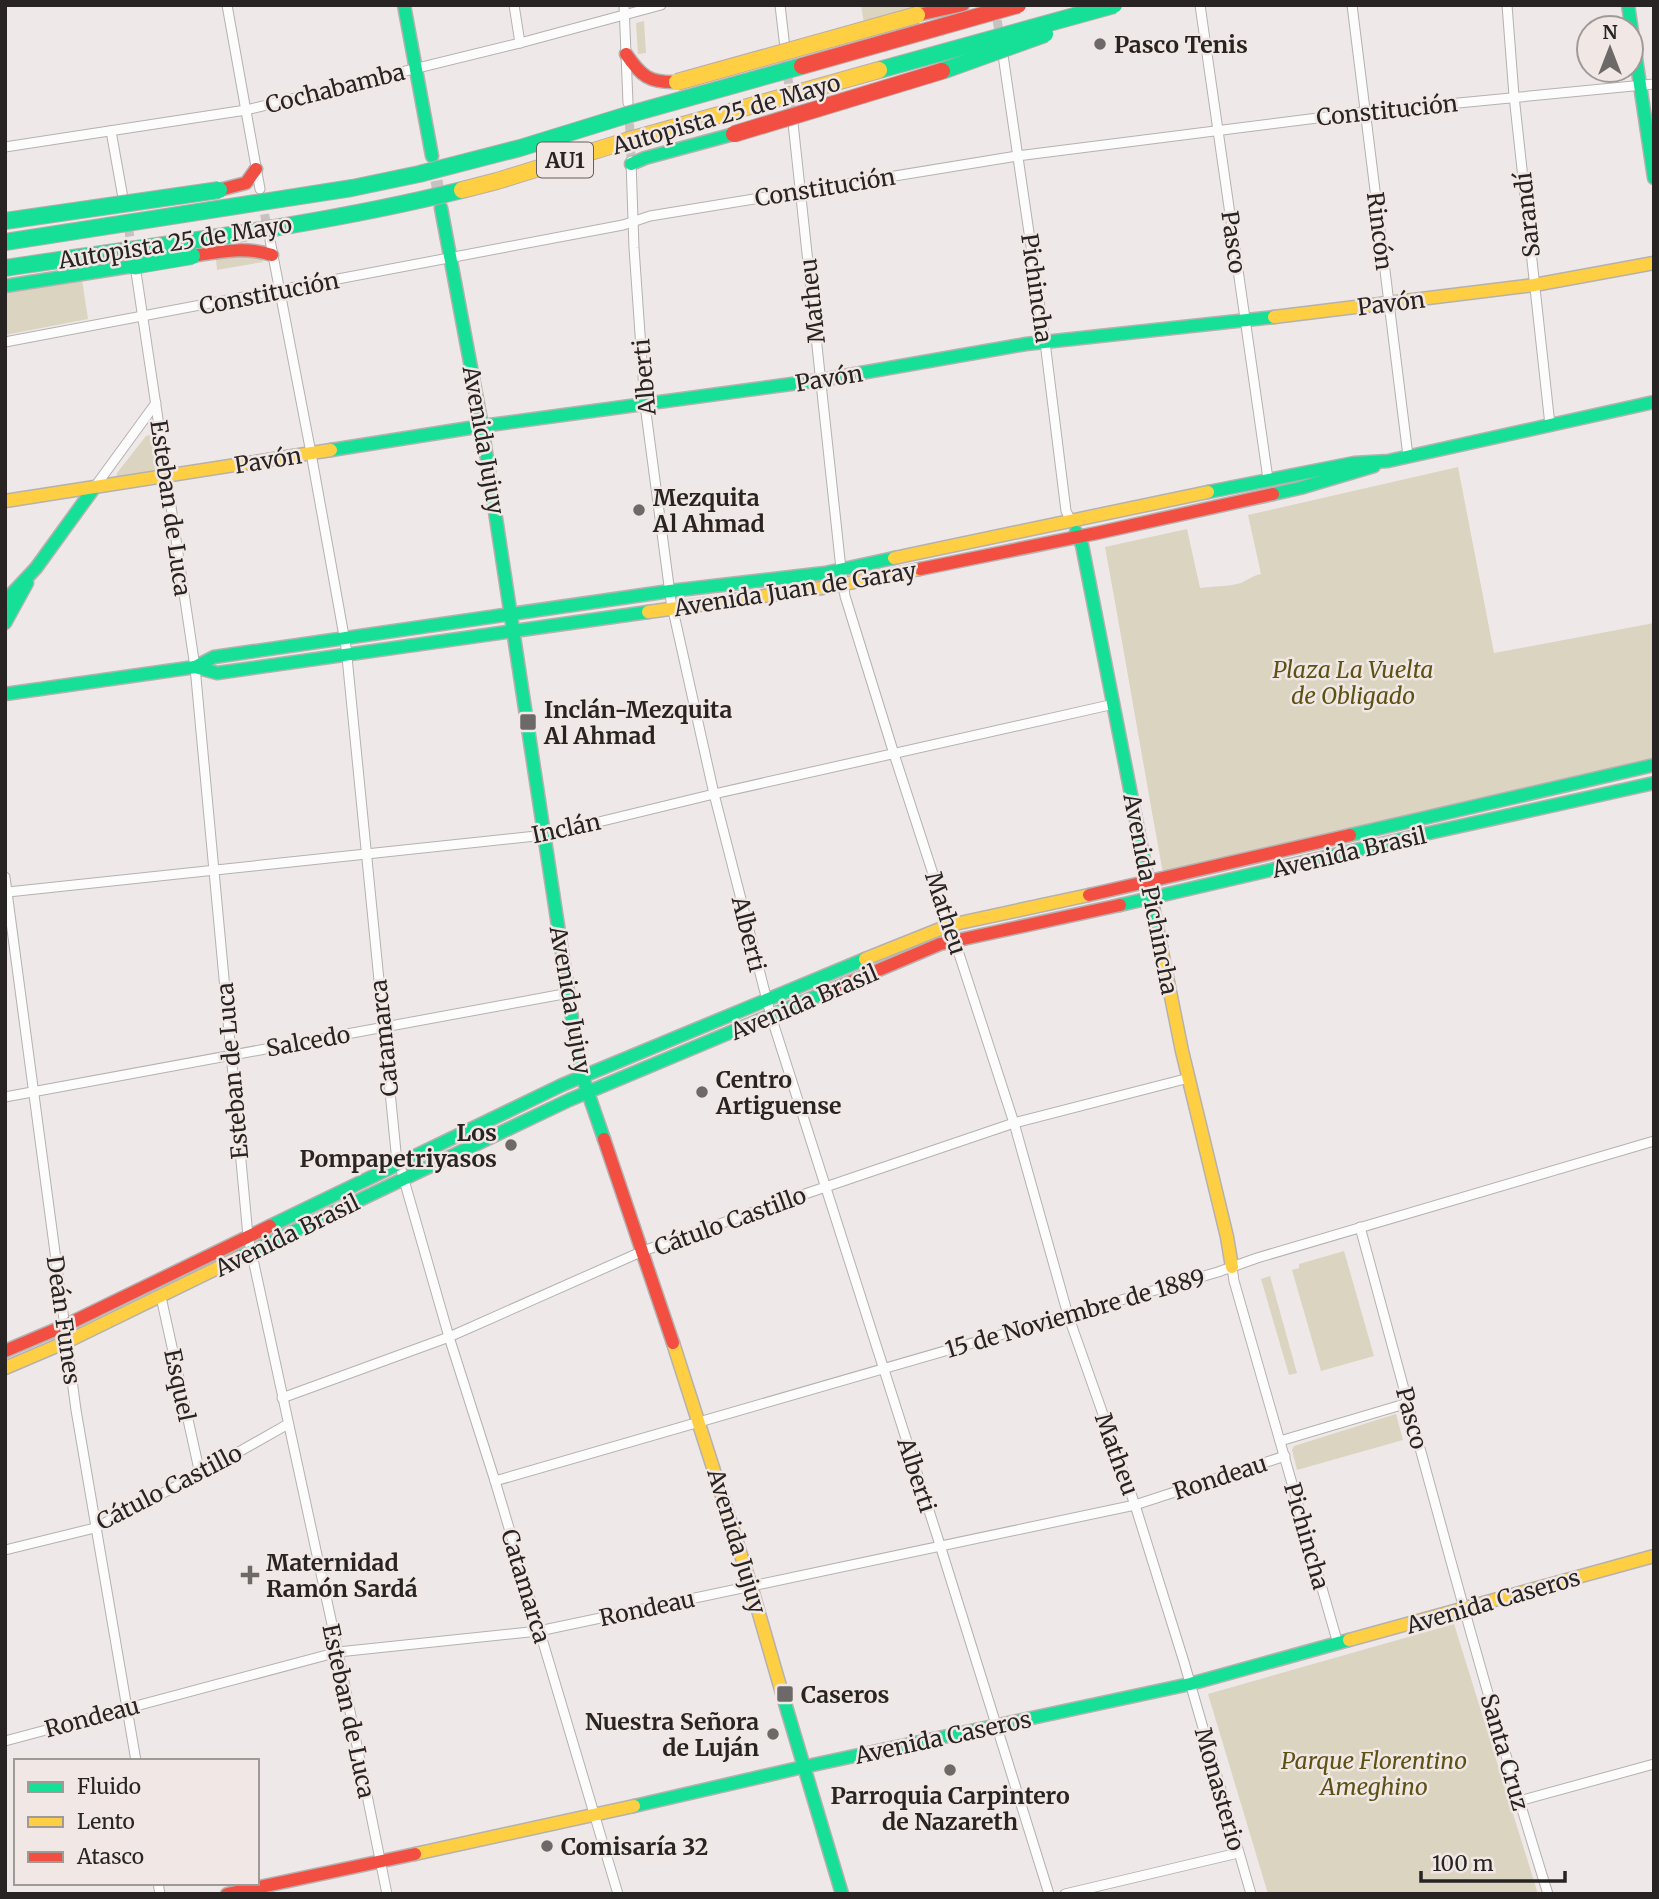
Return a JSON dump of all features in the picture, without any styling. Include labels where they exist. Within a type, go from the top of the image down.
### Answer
[{"type":"main road","points":[[404,5],[432,156]]},
{"type":"main road","points":[[626,54],[642,75],[659,81],[677,82],[916,15],[962,5]]},
{"type":"main road","name":"Autopista 25 de Mayo","points":[[5,242],[298,197],[419,174],[520,148],[627,115],[1018,5]]},
{"type":"main road","name":"Autopista 25 de Mayo","points":[[5,268],[330,218],[421,200],[497,181],[640,137],[1114,5]]},
{"type":"main road","points":[[1628,5],[1647,84],[1654,178]]},
{"type":"main road","points":[[631,161],[734,134],[916,80],[1042,35],[1093,11]]},
{"type":"main road","points":[[5,221],[219,190],[247,184],[256,169]]},
{"type":"main road","name":"Avenida Jujuy","points":[[442,208],[482,426],[585,1084],[699,1421],[842,1894]]},
{"type":"main road","points":[[5,286],[192,256],[271,248]]},
{"type":"main road","name":"Pavón","points":[[5,501],[482,426],[821,380],[1045,342],[1390,304],[1534,285],[1654,263]]},
{"type":"main road","name":"Avenida Juan de Garay","points":[[5,694],[195,667],[214,657],[345,639],[672,609],[1078,537],[1309,486],[1408,456],[1654,402]]},
{"type":"main road","name":"Avenida Juan de Garay","points":[[195,667],[217,673],[347,656],[670,591],[825,573],[842,577],[1071,521],[1268,479],[1334,466],[1388,461]]},
{"type":"main road","points":[[5,623],[36,568],[94,488]]},
{"type":"main road","name":"Avenida Pichincha","points":[[1071,521],[1082,545],[1147,882],[1232,1267]]},
{"type":"main road","points":[[5,601],[36,568]]},
{"type":"main road","name":"Avenida Brasil","points":[[5,1368],[65,1334],[585,1084],[768,1008],[929,949],[953,932],[1147,882],[1654,765]]},
{"type":"main road","name":"Avenida Brasil","points":[[953,932],[1151,898],[1654,783]]},
{"type":"main road","name":"Avenida Brasil","points":[[5,1351],[65,1334],[161,1297],[249,1244]]},
{"type":"main road","name":"Avenida Caseros","points":[[227,1894],[268,1890],[381,1862],[1190,1684],[1654,1556]]},
{"type":"street","points":[[226,5],[260,189]]},
{"type":"street","points":[[514,5],[520,43]]},
{"type":"street","name":"Cochabamba","points":[[5,147],[246,110],[520,43],[624,10],[661,5]]},
{"type":"street","points":[[780,5],[785,48]]},
{"type":"street","name":"Pasco","points":[[1200,5],[1268,479]]},
{"type":"street","name":"Rincón","points":[[1352,5],[1408,456]]},
{"type":"street","name":"Sarandí","points":[[1507,5],[1514,96],[1550,425]]},
{"type":"street","points":[[624,10],[628,103]]},
{"type":"street","name":"Pichincha","points":[[1003,55],[1045,342],[1064,499],[1071,521]]},
{"type":"street","name":"Constitución","points":[[5,342],[623,225],[650,216],[1017,156],[1365,112],[1647,84]]},
{"type":"street","name":"Matheu","points":[[793,123],[842,577],[894,754],[1014,1123],[1068,1315],[1135,1504],[1190,1684]]},
{"type":"street","points":[[111,131],[123,198]]},
{"type":"street","name":"Alberti","points":[[631,161],[645,405],[672,609],[714,794],[768,1008],[1049,1894]]},
{"type":"street","name":"Catamarca","points":[[271,248],[312,453],[345,639],[396,1152],[449,1337],[495,1481],[618,1894]]},
{"type":"street","name":"Esteban de Luca","points":[[135,272],[195,667],[249,1244],[338,1652],[387,1894]]},
{"type":"street","points":[[94,488],[156,404]]},
{"type":"street","name":"Inclán","points":[[8,892],[545,835],[1114,704]]},
{"type":"street","name":"Deán Funes","points":[[5,877],[10,940],[34,1091],[65,1334],[95,1528],[136,1759]]},
{"type":"street","name":"Salcedo","points":[[5,1097],[569,993]]},
{"type":"street","name":"Cátulo Castillo","points":[[282,1398],[449,1337],[643,1251],[826,1186],[1014,1123],[1189,1078]]},
{"type":"street","name":"15 de Noviembre de 1889","points":[[495,1481],[1232,1267],[1654,1141]]},
{"type":"street","name":"Pasco","points":[[1360,1227],[1464,1609]]},
{"type":"street","name":"Pichincha","points":[[1232,1267],[1338,1644]]},
{"type":"street","name":"Esquel","points":[[161,1297],[200,1474]]},
{"type":"street","points":[[1280,1441],[1408,1403]]},
{"type":"street","name":"Cátulo Castillo","points":[[5,1550],[95,1528],[200,1474],[288,1424]]},
{"type":"street","name":"Rondeau","points":[[5,1741],[338,1652],[539,1631],[1135,1504],[1285,1456]]},
{"type":"street","name":"Santa Cruz","points":[[1464,1609],[1519,1801],[1549,1894]]},
{"type":"street","name":"Monasterio","points":[[1190,1684],[1251,1894]]},
{"type":"street","points":[[1519,1801],[1654,1764]]},
{"type":"street","points":[[1065,1894],[1238,1853]]},
{"type":"green space","points":[[861,5],[934,5],[864,23]]},
{"type":"green space","points":[[644,21],[646,53],[638,54],[636,23]]},
{"type":"green space","points":[[248,253],[262,257],[263,262],[217,270],[216,259]]},
{"type":"green space","points":[[82,280],[88,319],[5,335],[5,290]]},
{"type":"green space","points":[[146,436],[152,437],[160,468],[157,471],[116,477]]},
{"type":"green space","name":"Plaza La Vuelta de Obligado","points":[[1458,467],[1494,653],[1654,623],[1654,758],[1163,873],[1105,547],[1187,529],[1200,588],[1241,583],[1261,574],[1248,515]]},
{"type":"green space","points":[[1344,1251],[1374,1356],[1321,1371],[1292,1270],[1299,1268],[1299,1264]]},
{"type":"green space","points":[[1270,1276],[1297,1373],[1289,1375],[1261,1279]]},
{"type":"green space","points":[[1396,1414],[1403,1440],[1297,1470],[1292,1450],[1294,1446]]},
{"type":"green space","name":"Parque Florentino Ameghino","points":[[1454,1624],[1538,1894],[1268,1894],[1208,1694]]},
{"type":"tunnel","points":[[995,7],[1000,38]]},
{"type":"tunnel","points":[[785,48],[792,118]]},
{"type":"tunnel","points":[[629,110],[631,158]]},
{"type":"tunnel","points":[[433,163],[441,204]]},
{"type":"tunnel","points":[[124,201],[132,250]]},
{"type":"tunnel","points":[[262,201],[268,232]]},
{"type":"traffic: fast","points":[[404,5],[432,156]]},
{"type":"traffic: fast","points":[[879,70],[1114,5]]},
{"type":"traffic: fast","points":[[1628,5],[1654,178]]},
{"type":"traffic: fast","points":[[942,71],[1045,34]]},
{"type":"traffic: fast","points":[[5,242],[352,188],[419,174],[520,148],[802,66]]},
{"type":"traffic: fast","points":[[631,164],[734,134]]},
{"type":"traffic: fast","points":[[5,221],[219,190]]},
{"type":"traffic: fast","points":[[5,268],[292,225],[462,190]]},
{"type":"traffic: fast","points":[[441,208],[482,426],[574,1031],[585,1084],[604,1139]]},
{"type":"traffic: fast","points":[[133,266],[192,256]]},
{"type":"traffic: fast","points":[[5,286],[133,266]]},
{"type":"traffic: fast","points":[[331,450],[482,426],[821,380],[1026,344],[1274,317]]},
{"type":"traffic: fast","points":[[1208,492],[1354,463],[1388,461],[1654,402]]},
{"type":"traffic: fast","points":[[1273,494],[1374,466]]},
{"type":"traffic: fast","points":[[5,601],[36,568],[94,488]]},
{"type":"traffic: fast","points":[[1076,532],[1082,545],[1161,947]]},
{"type":"traffic: fast","points":[[5,694],[195,667],[214,657],[670,591],[825,573],[894,558]]},
{"type":"traffic: fast","points":[[5,623],[27,583]]},
{"type":"traffic: fast","points":[[195,667],[217,673],[648,612]]},
{"type":"traffic: fast","points":[[1350,835],[1654,765]]},
{"type":"traffic: fast","points":[[1120,905],[1654,783]]},
{"type":"traffic: fast","points":[[270,1226],[562,1085],[865,959]]},
{"type":"traffic: fast","points":[[240,1257],[569,1100],[824,993]]},
{"type":"traffic: fast","points":[[634,1806],[1190,1684],[1349,1640]]},
{"type":"traffic: fast","points":[[782,1693],[842,1894]]},
{"type":"traffic: slow","points":[[677,82],[917,15]]},
{"type":"traffic: slow","points":[[462,190],[879,70]]},
{"type":"traffic: slow","points":[[1274,317],[1534,285],[1654,263]]},
{"type":"traffic: slow","points":[[5,501],[331,450]]},
{"type":"traffic: slow","points":[[894,558],[1208,492]]},
{"type":"traffic: slow","points":[[648,612],[829,587],[920,569]]},
{"type":"traffic: slow","points":[[865,959],[950,925],[1089,895]]},
{"type":"traffic: slow","points":[[1161,947],[1232,1267]]},
{"type":"traffic: slow","points":[[5,1368],[66,1342],[240,1257]]},
{"type":"traffic: slow","points":[[673,1343],[751,1586],[782,1693]]},
{"type":"traffic: slow","points":[[1349,1640],[1654,1556]]},
{"type":"traffic: slow","points":[[415,1854],[634,1806]]},
{"type":"traffic: jam","points":[[917,15],[963,5]]},
{"type":"traffic: jam","points":[[802,66],[1018,5]]},
{"type":"traffic: jam","points":[[626,54],[647,77],[677,82]]},
{"type":"traffic: jam","points":[[734,134],[942,71]]},
{"type":"traffic: jam","points":[[219,190],[246,183],[256,169]]},
{"type":"traffic: jam","points":[[192,256],[242,250],[272,255]]},
{"type":"traffic: jam","points":[[920,569],[1273,494]]},
{"type":"traffic: jam","points":[[1089,895],[1350,835]]},
{"type":"traffic: jam","points":[[824,993],[940,944],[1120,905]]},
{"type":"traffic: jam","points":[[604,1139],[673,1343]]},
{"type":"traffic: jam","points":[[5,1351],[64,1326],[270,1226]]},
{"type":"traffic: jam","points":[[227,1894],[415,1854]]},
{"type":"place","name":"Pasco Tenis","points":[[1100,44]]},
{"type":"place","name":"Mezquita Al Ahmad","points":[[639,510]]},
{"type":"place","name":"Inclán-Mezquita Al Ahmad","points":[[528,722]]},
{"type":"place","name":"Centro Artiguense","points":[[702,1092]]},
{"type":"place","name":"Los Pompapetriyasos","points":[[511,1145]]},
{"type":"place","name":"Maternidad Ramón Sardá","points":[[250,1575]]},
{"type":"place","name":"Caseros","points":[[785,1694]]},
{"type":"place","name":"Nuestra Señora de Luján","points":[[773,1734]]},
{"type":"place","name":"Parroquia Carpintero de Nazareth","points":[[950,1770]]},
{"type":"place","name":"Comisaría 32","points":[[547,1846]]}]
